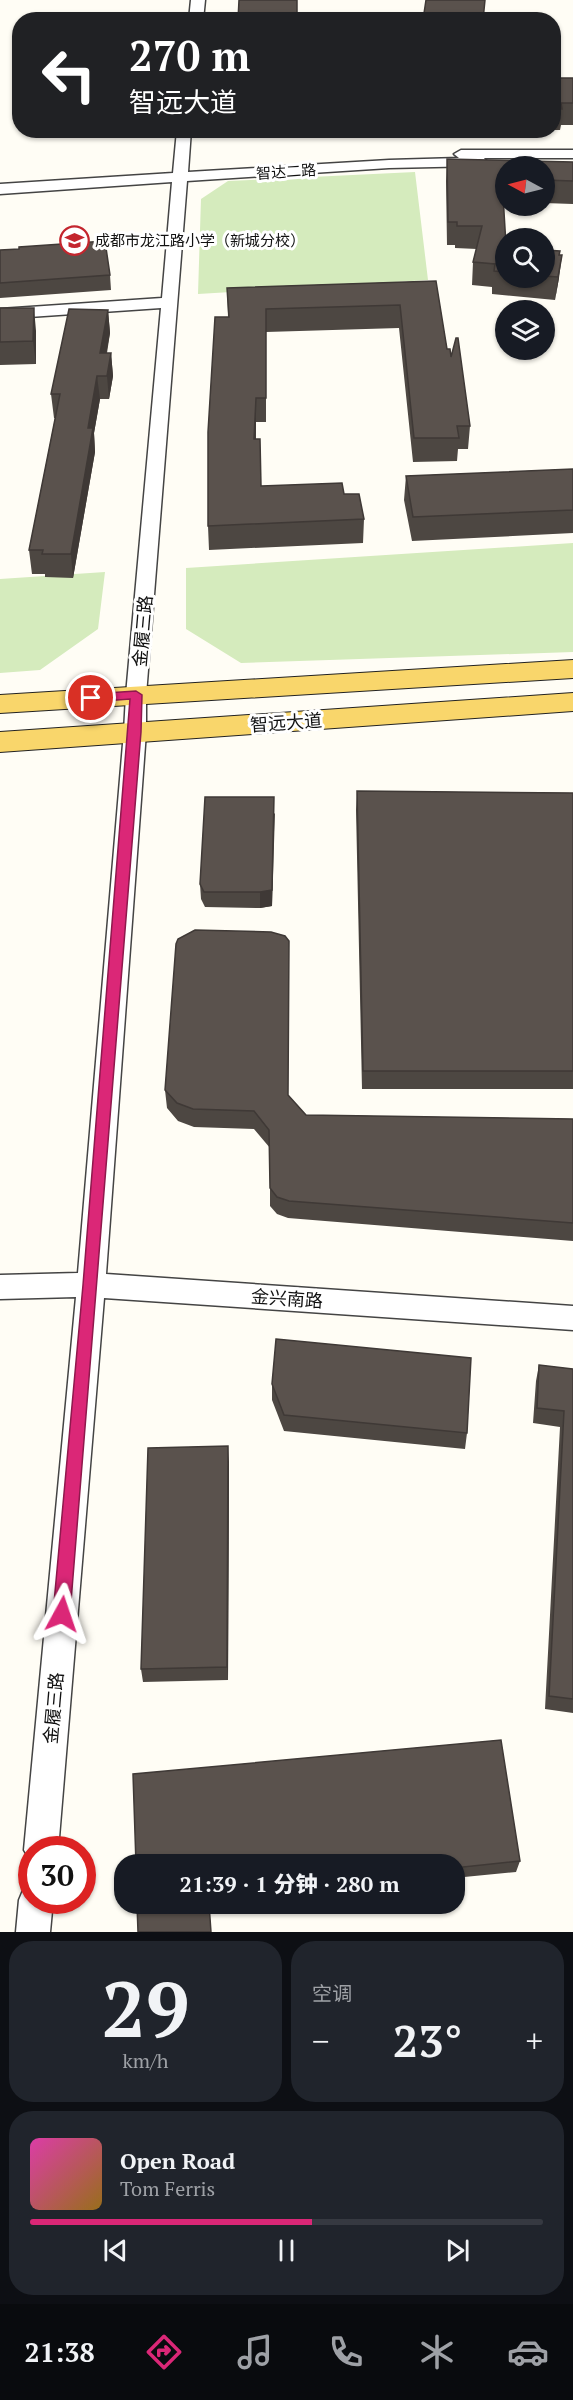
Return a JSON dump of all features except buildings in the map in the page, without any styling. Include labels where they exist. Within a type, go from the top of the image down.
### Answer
[{"type":"main road","name":"智远大道","points":[[0,704],[573,669]]},
{"type":"main road","name":"智远大道","points":[[0,742],[573,702]]},
{"type":"street","name":"金履三路","points":[[41,1836],[91,1285],[135,732],[136,695],[183,138]]},
{"type":"street","name":"智达二路","points":[[0,189],[414,154],[573,154]]},
{"type":"street","name":"智达二路","points":[[0,179],[389,164],[573,162]]},
{"type":"street","points":[[0,314],[169,302]]},
{"type":"street","name":"金兴南路","points":[[0,1287],[91,1285],[573,1318]]},
{"type":"street","points":[[33,1932],[35,1914]]},
{"type":"green space","points":[[415,172],[428,280],[198,294],[201,199],[228,181]]},
{"type":"green space","points":[[573,543],[573,652],[241,663],[186,629],[186,568]]},
{"type":"green space","points":[[105,572],[98,629],[40,670],[0,673],[0,579]]},
{"type":"place","name":"成都市龙江路小学（新城分校）","points":[[74,240]]},
{"type":"route","points":[[62,1614],[91,1285],[135,732],[136,695],[91,698]]}]
